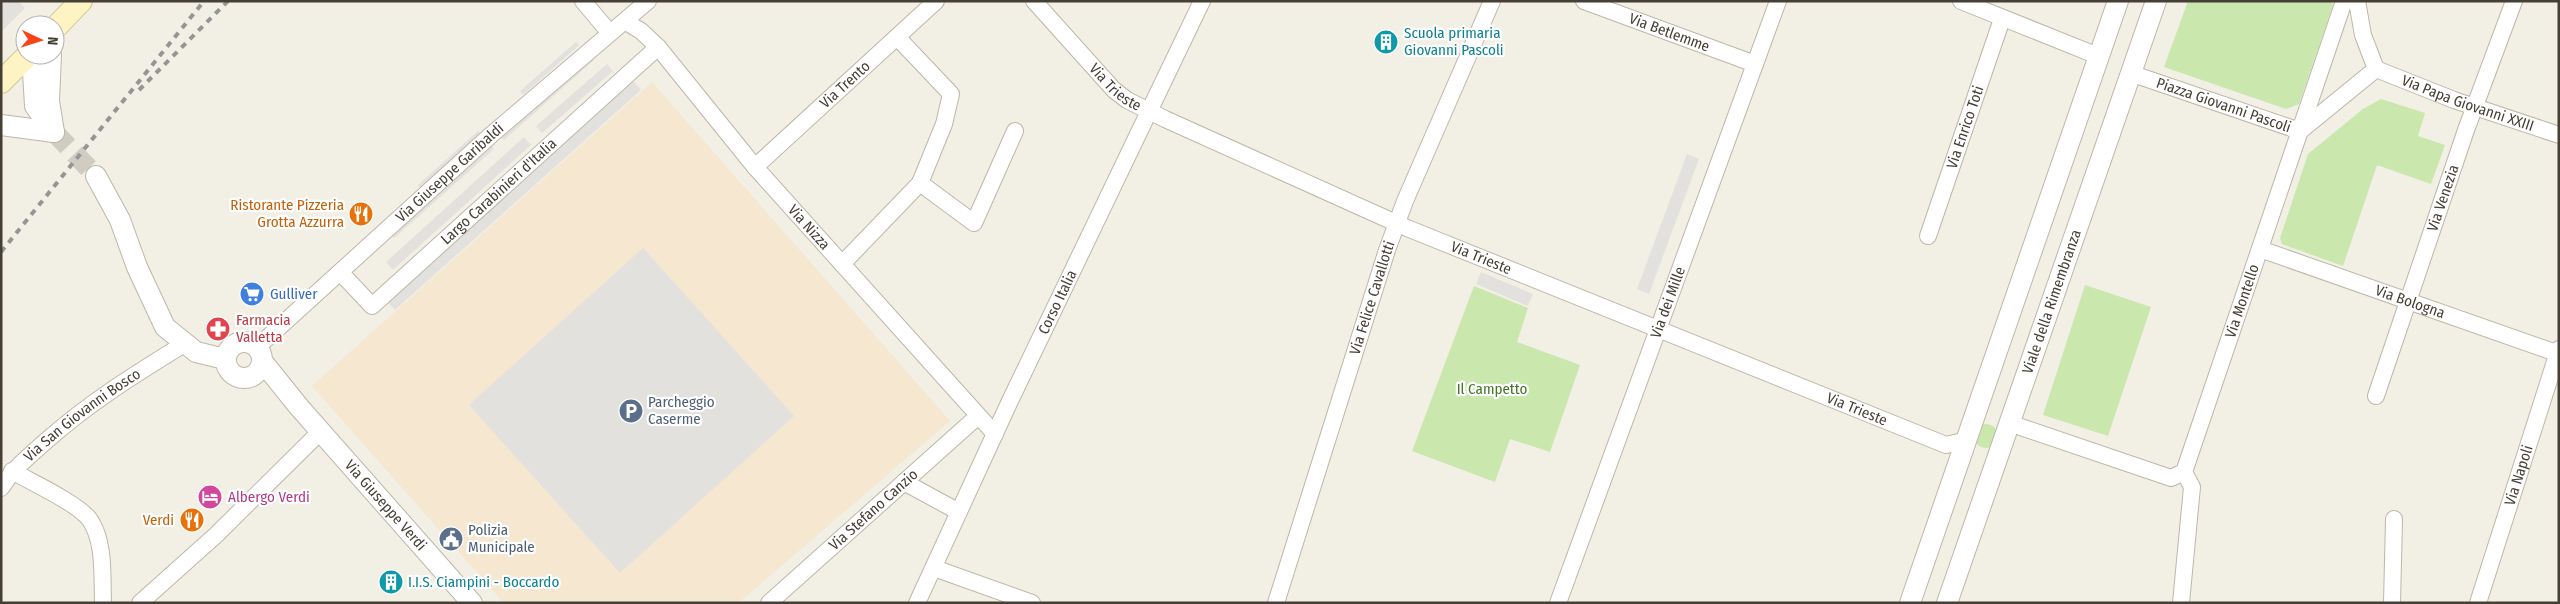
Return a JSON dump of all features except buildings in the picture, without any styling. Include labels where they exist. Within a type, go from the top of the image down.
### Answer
[{"type":"main road","points":[[1,82],[18,65]]},
{"type":"street","points":[[583,1],[610,32]]},
{"type":"street","name":"Via Giuseppe Garibaldi","points":[[256,361],[265,340],[491,135],[610,32],[626,22],[648,1]]},
{"type":"street","name":"Via Trento","points":[[755,167],[936,1]]},
{"type":"street","name":"Via Trieste","points":[[1034,1],[1114,90],[1127,100],[1149,111],[1397,224],[1946,445],[1966,444]]},
{"type":"street","name":"Corso Italia","points":[[917,603],[995,434],[1202,1]]},
{"type":"street","name":"Via Felice Cavallotti","points":[[1276,603],[1397,224],[1492,1]]},
{"type":"street","name":"Via Betlemme","points":[[1584,1],[1755,64]]},
{"type":"street","name":"Via dei Mille","points":[[1558,603],[1778,1]]},
{"type":"street","points":[[1961,1],[2098,56]]},
{"type":"street","points":[[1910,603],[2118,1]]},
{"type":"street","name":"Viale della Rimembranza","points":[[1947,603],[2156,1]]},
{"type":"street","name":"Piazza Giovanni Pascoli","points":[[2130,73],[2300,131],[2344,1]]},
{"type":"street","points":[[2300,131],[2376,69],[2363,34],[2357,1]]},
{"type":"street","name":"Via Venezia","points":[[2376,396],[2407,301],[2514,1]]},
{"type":"street","name":"Via Enrico Toti","points":[[1928,236],[2002,19]]},
{"type":"street","name":"Via Nizza","points":[[626,22],[641,31],[658,47],[755,167],[995,434]]},
{"type":"street","points":[[842,264],[920,183],[944,124],[951,94],[897,37]]},
{"type":"street","name":"Largo Carabinieri d'Italia","points":[[341,273],[372,306],[658,47]]},
{"type":"street","points":[[33,65],[36,106],[54,132]]},
{"type":"street","points":[[51,65],[49,101],[54,132]]},
{"type":"street","name":"Via Papa Giovanni XXIII","points":[[2376,69],[2476,107],[2559,135]]},
{"type":"street","points":[[1,125],[54,132]]},
{"type":"street","points":[[920,183],[974,223],[1015,131]]},
{"type":"street","name":"Via Montello","points":[[2184,472],[2300,131]]},
{"type":"street","points":[[96,176],[120,220],[155,310],[178,348],[203,356],[225,359]]},
{"type":"street","name":"Via Bologna","points":[[2260,249],[2558,352]]},
{"type":"street","points":[[244,342],[256,361],[246,378],[235,376],[227,369],[225,359],[229,349],[236,344],[244,342]]},
{"type":"street","name":"Via San Giovanni Bosco","points":[[1,488],[12,471],[69,421],[134,373],[178,348]]},
{"type":"street","name":"Via Napoli","points":[[2478,603],[2558,352]]},
{"type":"street","name":"Via Giuseppe Verdi","points":[[256,361],[321,431],[472,603]]},
{"type":"street","points":[[1976,415],[1982,410],[1991,409],[2001,412],[2009,421],[2171,478],[2184,472],[2192,487],[2181,603]]},
{"type":"street","name":"Via Stefano Canzio","points":[[768,603],[978,416]]},
{"type":"street","points":[[140,603],[216,535],[321,431]]},
{"type":"street","points":[[1966,444],[1967,456],[1977,464],[1989,466],[1995,464]]},
{"type":"street","points":[[12,471],[77,509],[89,519],[96,532],[102,565],[103,603]]},
{"type":"street","points":[[904,482],[959,512]]},
{"type":"street","points":[[2392,603],[2394,519]]},
{"type":"street","points":[[934,568],[1032,603]]},
{"type":"shaded area","points":[[1,1],[18,1],[25,8],[18,15],[15,15],[15,18],[1,32]]},
{"type":"shaded area","points":[[576,42],[579,45],[523,95],[520,91]]},
{"type":"shaded area","points":[[591,56],[594,60],[504,140],[501,137]]},
{"type":"shaded area","points":[[607,64],[613,71],[542,133],[536,126]]},
{"type":"shaded area","points":[[633,81],[641,90],[395,310],[388,302]]},
{"type":"shaded area","points":[[652,82],[950,421],[738,603],[504,603],[312,386]]},
{"type":"shaded area","points":[[478,131],[481,134],[421,189],[418,185]]},
{"type":"shaded area","points":[[524,137],[531,145],[393,270],[386,262]]},
{"type":"shaded area","points":[[492,146],[494,149],[394,238],[392,235]]},
{"type":"shaded area","points":[[1687,154],[1699,159],[1649,294],[1637,289]]},
{"type":"shaded area","name":"Parcheggio Caserme","points":[[643,248],[794,416],[620,573],[469,405]]},
{"type":"shaded area","points":[[1481,272],[1533,294],[1528,306],[1476,284]]},
{"type":"green space","points":[[2188,1],[2331,1],[2333,5],[2299,104],[2286,109],[2164,67]]},
{"type":"green space","points":[[2381,99],[2425,113],[2418,136],[2445,145],[2431,184],[2377,165],[2343,266],[2282,244],[2280,238],[2308,154],[2363,109]]},
{"type":"green space","points":[[2085,285],[2151,307],[2108,436],[2043,415]]},
{"type":"green space","name":"Il Campetto","points":[[1474,286],[1528,308],[1517,342],[1580,365],[1550,452],[1510,439],[1495,482],[1412,451]]},
{"type":"green space","points":[[1986,424],[1994,428],[1998,436],[1994,444],[1986,448],[1978,444],[1974,436],[1978,428]]},
{"type":"tunnel","points":[[54,132],[96,176]]},
{"type":"railway","points":[[1,252],[204,1]]},
{"type":"railway","points":[[139,90],[228,1]]},
{"type":"place","name":"Scuola primaria Giovanni Pascoli","points":[[1386,42]]},
{"type":"place","name":"Ristorante Pizzeria Grotta Azzurra","points":[[361,214]]},
{"type":"place","name":"Gulliver","points":[[252,294]]},
{"type":"place","name":"Farmacia Valletta","points":[[218,329]]},
{"type":"place","name":"Parcheggio Caserme","points":[[631,411]]},
{"type":"place","name":"Albergo Verdi","points":[[210,497]]},
{"type":"place","name":"Verdi","points":[[192,520]]},
{"type":"place","name":"Polizia Municipale","points":[[451,539]]},
{"type":"place","name":"I.I.S. Ciampini - Boccardo","points":[[391,582]]}]
